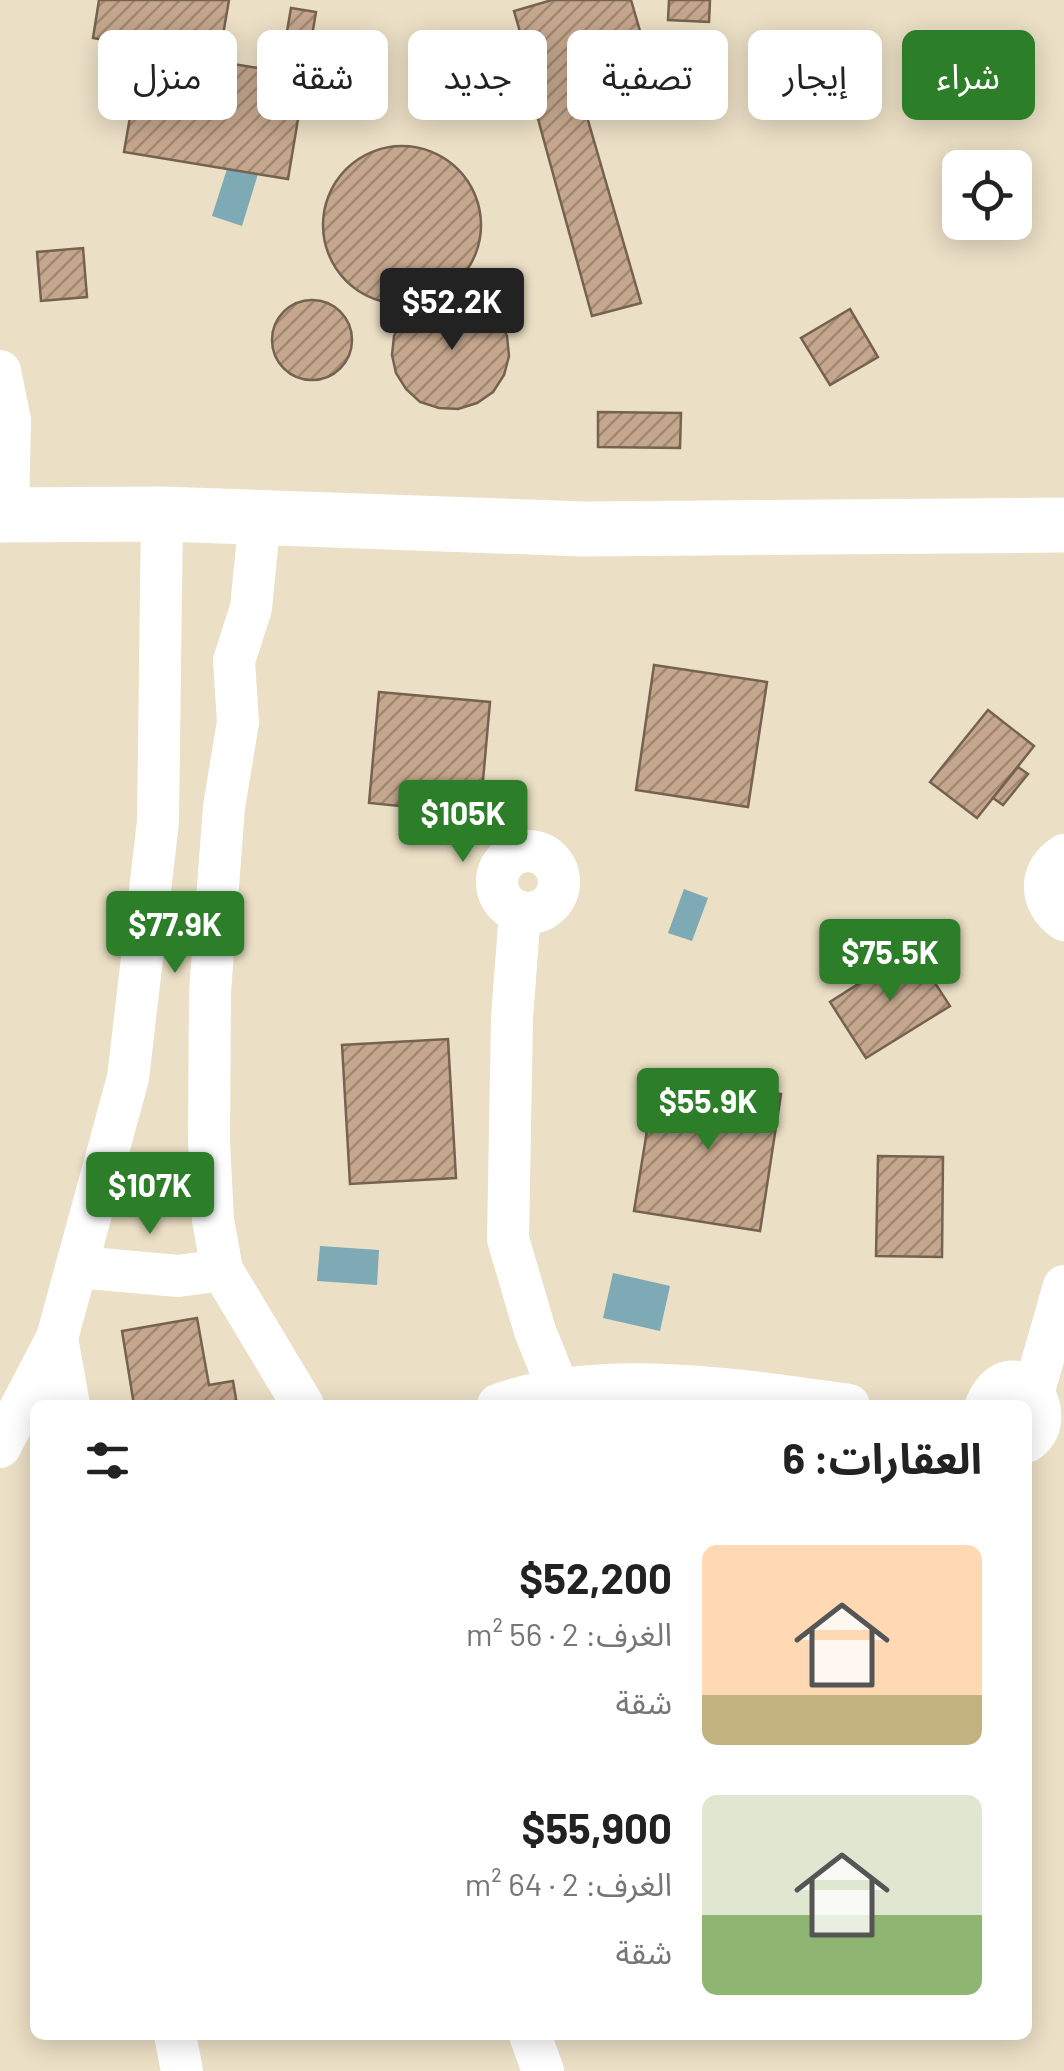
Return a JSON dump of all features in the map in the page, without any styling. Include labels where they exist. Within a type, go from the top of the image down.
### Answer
[{"type":"street","points":[[0,371],[10,420],[4,515],[162,514],[584,530],[1064,525]]},
{"type":"street","points":[[0,1447],[57,1338],[128,1078],[158,822],[162,514]]},
{"type":"street","points":[[260,517],[251,608],[234,661],[238,722],[224,807],[210,992],[209,1141],[222,1270],[300,1400]]},
{"type":"street","points":[[1064,855],[1049,868],[1044,882],[1044,896],[1050,908],[1064,920]]},
{"type":"street","points":[[520,912],[512,1018],[508,1239],[535,1331],[559,1391]]},
{"type":"street","points":[[78,1267],[178,1276],[222,1270]]},
{"type":"street","points":[[1035,1387],[1064,1286]]},
{"type":"street","points":[[57,1338],[69,1400]]},
{"type":"street","points":[[988,1400],[1000,1386],[1024,1382],[1035,1387],[1047,1407],[1047,1420],[1032,1437]]},
{"type":"street","points":[[520,1400],[559,1391],[638,1384],[814,1400]]},
{"type":"street","points":[[175,2040],[182,2071]]},
{"type":"street","points":[[532,2040],[543,2071]]},
{"type":"water","points":[[227,169],[258,174],[242,226],[212,216]]},
{"type":"water","points":[[684,889],[708,898],[692,941],[668,933]]},
{"type":"water","points":[[320,1246],[379,1250],[377,1285],[317,1281]]},
{"type":"water","points":[[613,1273],[670,1286],[660,1331],[603,1318]]},
{"type":"building","points":[[99,0],[229,0],[224,30],[98,30],[98,39],[93,38]]},
{"type":"building","points":[[552,0],[631,0],[640,30],[567,30],[567,120],[588,120],[641,303],[592,316],[538,120],[547,120],[547,30],[520,30],[514,11]]},
{"type":"building","points":[[669,0],[710,0],[709,22],[668,20]]},
{"type":"building","points":[[291,8],[316,12],[313,30],[287,30]]},
{"type":"building","points":[[237,65],[257,68],[257,120],[298,120],[288,179],[124,152],[129,120],[237,120]]},
{"type":"building","points":[[402,146],[432,152],[458,169],[475,195],[481,225],[475,255],[458,281],[432,298],[402,304],[372,298],[346,281],[329,255],[323,225],[329,195],[346,169],[372,152]]},
{"type":"building","points":[[83,248],[87,297],[41,301],[37,252]]},
{"type":"building","points":[[443,293],[469,296],[486,305],[507,336],[509,356],[504,375],[493,392],[458,409],[420,402],[396,373],[392,355],[394,336],[402,319],[427,318]]},
{"type":"building","points":[[312,300],[327,303],[340,312],[349,325],[349,355],[340,368],[327,377],[312,380],[297,377],[284,368],[275,355],[272,340],[275,325],[284,312],[297,303]]},
{"type":"building","points":[[850,309],[878,357],[830,385],[801,338]]},
{"type":"building","points":[[598,412],[681,413],[680,448],[598,447]]},
{"type":"building","points":[[654,665],[767,682],[748,807],[636,790]]},
{"type":"building","points":[[379,692],[490,702],[480,814],[369,803]]},
{"type":"building","points":[[988,710],[1034,746],[977,818],[930,782]]},
{"type":"building","points":[[1018,767],[1028,774],[1003,805],[993,798]]},
{"type":"building","points":[[913,949],[950,1006],[866,1058],[830,1002]]},
{"type":"building","points":[[448,1039],[456,1178],[350,1184],[342,1045]]},
{"type":"building","points":[[656,1075],[781,1094],[760,1231],[634,1211]]},
{"type":"building","points":[[878,1156],[943,1157],[942,1257],[876,1256]]},
{"type":"building","points":[[197,1318],[209,1385],[233,1381],[236,1400],[133,1400],[122,1331]]}]
